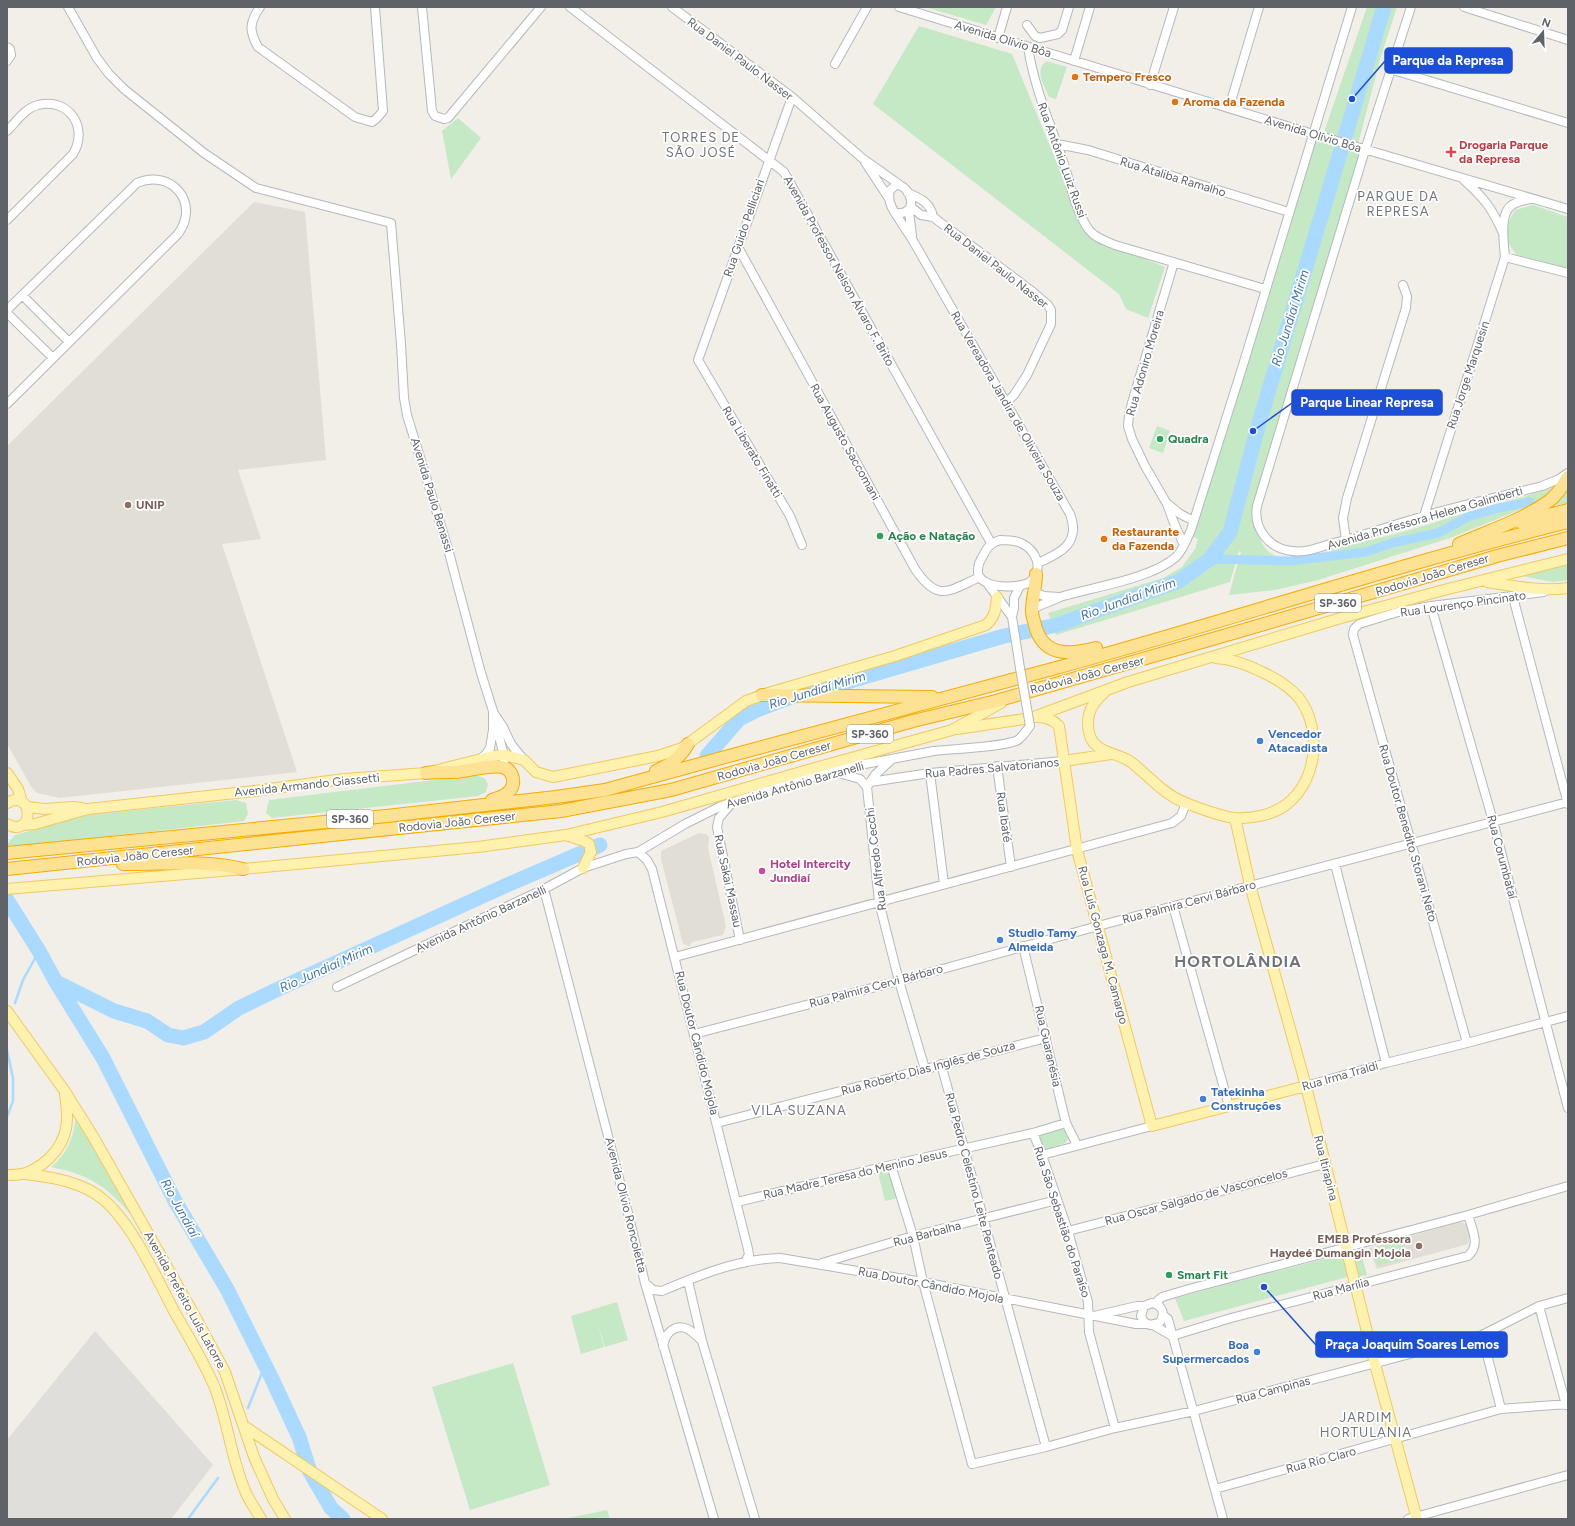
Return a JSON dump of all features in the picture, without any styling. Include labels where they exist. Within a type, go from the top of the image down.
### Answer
[{"type":"highway","points":[[1426,560],[1522,517],[1549,501],[1561,489],[1568,477]]},
{"type":"highway","points":[[1493,529],[1568,510]]},
{"type":"highway","name":"Rodovia João Cereser","points":[[7,853],[457,808],[605,790],[948,697],[1495,540],[1568,522]]},
{"type":"highway","name":"Rodovia João Cereser","points":[[7,869],[561,811],[671,790],[913,721],[996,701],[1497,556],[1568,538]]},
{"type":"highway","points":[[1037,568],[1032,613],[1039,638],[1045,645],[1054,650],[1074,653],[1135,638],[1196,627]]},
{"type":"highway","points":[[762,695],[948,697]]},
{"type":"highway","points":[[605,790],[664,767],[680,755],[688,744]]},
{"type":"highway","points":[[426,773],[457,772],[493,767],[504,761],[512,776],[513,783],[510,790],[503,796],[487,802],[457,808]]},
{"type":"highway","points":[[64,864],[205,863],[223,864],[242,868]]},
{"type":"main road","points":[[7,889],[478,847],[570,836],[706,800],[952,730],[1031,718],[1128,682],[1341,618],[1568,559]]},
{"type":"main road","points":[[1480,581],[1518,587],[1563,589]]},
{"type":"main road","points":[[524,760],[536,772],[553,777],[658,756],[682,748],[746,701],[902,654],[986,625],[991,621],[995,614],[997,597]]},
{"type":"main road","points":[[1107,690],[1090,710],[1088,724],[1091,741],[1099,749],[1120,755],[1130,761],[1166,793],[1186,803],[1235,818],[1258,817],[1274,812],[1287,804],[1296,794],[1304,783],[1309,771],[1315,744],[1311,721],[1298,697],[1286,685],[1254,668],[1227,659],[1208,658]]},
{"type":"main road","points":[[952,730],[1016,694]]},
{"type":"main road","name":"Rua Luís Gonzaga M. Camargo","points":[[1031,718],[1044,717],[1052,720],[1059,726],[1077,850],[1152,1126]]},
{"type":"main road","name":"Rua Padres Salvatorianos","points":[[1064,761],[1113,753]]},
{"type":"main road","name":"Avenida Armando Giassetti","points":[[7,824],[12,827],[35,824],[88,809],[254,791],[344,779],[426,773],[480,760],[524,760]]},
{"type":"main road","points":[[7,773],[18,789],[29,815],[28,819],[22,825]]},
{"type":"main road","name":"Avenida Armando Giassetti","points":[[7,803],[13,800],[24,804],[45,808],[73,807],[88,809]]},
{"type":"main road","name":"Rua Itirapina","points":[[1235,818],[1250,885],[1306,1086],[1345,1248],[1414,1518]]},
{"type":"main road","points":[[570,836],[590,844],[591,852],[586,864]]},
{"type":"main road","name":"Avenida Prefeito Luís Latorre","points":[[7,1011],[64,1090],[98,1145],[196,1318],[225,1372],[254,1457],[273,1499],[285,1519]]},
{"type":"main road","name":"Rua Irma Traldi","points":[[1152,1126],[1306,1086]]},
{"type":"main road","points":[[7,1179],[22,1174],[48,1160],[62,1143],[66,1132],[68,1117],[64,1090]]},
{"type":"main road","name":"Avenida Prefeito Luís Latorre","points":[[7,1175],[22,1174],[49,1176],[90,1190],[104,1200],[120,1216],[143,1253],[212,1381],[225,1419],[234,1456],[246,1493],[261,1519]]},
{"type":"main road","points":[[244,1426],[382,1519]]},
{"type":"street","name":"Avenida Paulo Benassi","points":[[68,7],[97,58],[109,74],[124,89],[204,153],[256,188],[391,223],[404,398],[407,415],[448,549],[492,711],[493,730],[490,748],[480,760]]},
{"type":"street","points":[[260,7],[252,20],[251,34],[258,47],[356,117],[372,122],[383,111],[375,7]]},
{"type":"street","points":[[422,7],[432,111],[434,116],[444,119],[448,118],[540,7]]},
{"type":"street","name":"Avenida Professor Nelson Álvaro F. Brito","points":[[570,7],[784,172],[991,544]]},
{"type":"street","name":"Rua Daniel Paulo Nasser","points":[[672,7],[792,97],[862,158],[900,185]]},
{"type":"street","points":[[835,64],[867,7]]},
{"type":"street","name":"Avenida Olívio Bôa","points":[[899,7],[1365,150],[1568,209]]},
{"type":"street","points":[[998,38],[1007,7]]},
{"type":"street","points":[[1027,25],[1035,36],[1040,38],[1058,34],[1062,30],[1069,7]]},
{"type":"street","points":[[1074,61],[1090,7]]},
{"type":"street","points":[[1150,85],[1174,7]]},
{"type":"street","points":[[1229,108],[1259,7]]},
{"type":"street","points":[[1032,613],[1060,598],[1156,569],[1177,556],[1184,545],[1194,521],[1243,365],[1352,7]]},
{"type":"street","points":[[1365,150],[1411,7]]},
{"type":"street","points":[[1464,7],[1568,40]]},
{"type":"street","points":[[7,47],[10,49],[11,55],[7,61]]},
{"type":"street","name":"Rua Antônio Luiz Russi","points":[[1028,47],[1035,81],[1084,223],[1090,231],[1099,238],[1115,245],[1265,289]]},
{"type":"street","points":[[1390,69],[1568,123]]},
{"type":"street","name":"Rua Guido Pelliciari","points":[[698,360],[792,97]]},
{"type":"street","points":[[7,131],[29,109],[36,105],[46,103],[64,108],[72,114],[77,123],[80,139],[78,147],[73,154],[7,220]]},
{"type":"street","name":"Rua Ataliba Ramalho","points":[[1057,144],[1088,150],[1289,212]]},
{"type":"street","name":"Avenida Professora Helena Galimberti","points":[[1365,150],[1257,506],[1256,519],[1264,536],[1279,548],[1300,552],[1346,540],[1424,516],[1542,486],[1559,479],[1568,473]]},
{"type":"street","name":"Rua Daniel Paulo Nasser","points":[[862,158],[888,197]]},
{"type":"street","name":"Rua Jorge Marquesin","points":[[1462,178],[1484,199],[1492,210],[1503,234]]},
{"type":"street","points":[[7,310],[137,184],[145,180],[155,179],[171,184],[179,191],[184,199],[186,208],[186,218],[183,226],[172,239],[7,404]]},
{"type":"street","points":[[900,185],[908,193],[911,203],[910,209],[900,214],[895,213],[888,197],[890,190],[892,187],[900,185]]},
{"type":"street","name":"Rua Daniel Paulo Nasser","points":[[908,193],[923,200],[929,206],[933,217]]},
{"type":"street","name":"Rua Jorge Marquesin","points":[[1424,516],[1505,257],[1503,234],[1504,221],[1511,205],[1533,198]]},
{"type":"street","name":"Rua Daniel Paulo Nasser","points":[[910,209],[921,215],[933,217],[1033,292],[1048,305],[1051,310],[1051,324],[1027,375],[1014,395],[1006,402]]},
{"type":"street","name":"Rua Vereadora Jandira de Oliveira Souza","points":[[910,209],[912,239]]},
{"type":"street","name":"Rua Vereadora Jandira de Oliveira Souza","points":[[895,213],[912,239],[1006,402],[1073,522],[1073,536],[1066,546],[1056,556],[1037,568]]},
{"type":"street","name":"Rua Augusto Saccomani","points":[[738,247],[922,581],[928,587],[944,592],[980,578]]},
{"type":"street","points":[[1505,257],[1568,273]]},
{"type":"street","name":"Rua Adoniro Moreira","points":[[1174,262],[1128,414],[1128,426],[1132,439],[1145,466],[1167,504],[1184,545]]},
{"type":"street","points":[[1346,540],[1343,518],[1347,498],[1406,308],[1406,296],[1403,285]]},
{"type":"street","points":[[22,295],[69,342]]},
{"type":"street","points":[[7,313],[53,358]]},
{"type":"street","name":"Rua Liberato Finatti","points":[[698,360],[790,516],[802,545]]},
{"type":"street","name":"Rua Adoniro Moreira","points":[[1167,504],[1180,514],[1194,521]]},
{"type":"street","points":[[987,583],[1009,587],[1020,586],[1031,580],[1037,568],[1034,553],[1021,543],[1010,540],[1000,540],[991,544],[985,550],[980,561],[977,572],[980,578],[987,583],[1012,619]]},
{"type":"street","points":[[1012,619],[1014,598],[1020,586]]},
{"type":"street","name":"Rua Lourenço Pincinato","points":[[1359,624],[1398,612],[1431,606],[1563,589]]},
{"type":"street","points":[[1034,592],[1044,596],[1060,598]]},
{"type":"street","points":[[1513,596],[1568,802]]},
{"type":"street","name":"Rua Corumbataí","points":[[1431,606],[1493,821],[1568,1108]]},
{"type":"street","name":"Avenida Antônio Barzanelli","points":[[337,987],[544,889],[586,864],[638,852],[697,817],[720,806],[788,784],[848,768],[934,751],[1000,744],[1017,740],[1024,735],[1030,726],[1012,619]]},
{"type":"street","name":"Rua Doutor Benedito Storani Neto","points":[[1359,624],[1354,629],[1354,641],[1467,1043]]},
{"type":"street","points":[[492,711],[503,727],[511,744],[524,760]]},
{"type":"street","points":[[492,711],[504,761]]},
{"type":"street","points":[[834,772],[860,779],[869,785],[883,766],[892,759]]},
{"type":"street","name":"Rua Padres Salvatorianos","points":[[869,785],[930,773],[1064,761]]},
{"type":"street","name":"Rua Ibaté","points":[[998,766],[1011,867]]},
{"type":"street","points":[[930,773],[944,884]]},
{"type":"street","name":"Rua Alfredo Cecchi","points":[[869,785],[879,902],[925,1068]]},
{"type":"street","name":"Rua Palmira Cervi Bárbaro","points":[[694,1034],[900,981],[1250,885],[1568,802]]},
{"type":"street","name":"Rua Sakai Massau","points":[[732,803],[719,818],[717,827],[740,940]]},
{"type":"street","points":[[675,957],[944,884],[1077,850],[1172,823],[1181,816],[1186,803]]},
{"type":"street","name":"Rua Doutor Cândido Mojola","points":[[638,852],[647,860],[652,869],[675,957],[748,1249],[749,1255],[744,1263]]},
{"type":"street","points":[[1334,864],[1386,1063]]},
{"type":"street","name":"Avenida Olívio Roncoletta","points":[[544,889],[645,1284],[714,1519]]},
{"type":"street","points":[[1172,906],[1230,1106]]},
{"type":"street","name":"Rua Guaranésia","points":[[1024,946],[1066,1123],[1077,1145]]},
{"type":"street","name":"Rua Irma Traldi","points":[[1306,1086],[1386,1063],[1568,1016]]},
{"type":"street","name":"Rua Roberto Dias Inglês de Souza","points":[[717,1123],[925,1068],[1046,1038]]},
{"type":"street","name":"Rua Pedro Celestino Leite Penteado","points":[[941,1064],[985,1219],[1005,1299],[1046,1447]]},
{"type":"street","name":"Rua Madre Teresa do Menino Jesus","points":[[737,1202],[1033,1133],[1066,1123]]},
{"type":"street","name":"Rua Irma Traldi","points":[[1042,1155],[1152,1126]]},
{"type":"street","name":"Rua São Sebastião do Paraíso","points":[[1033,1133],[1068,1231],[1092,1315],[1089,1332],[1115,1428]]},
{"type":"street","name":"Rua Oscar Salgado de Vasconcelos","points":[[1068,1231],[1325,1164]]},
{"type":"street","points":[[891,1165],[913,1236],[923,1282]]},
{"type":"street","name":"Rua Doutor Cândido Mojola","points":[[1092,1315],[1144,1306],[1150,1303],[1155,1303],[1162,1297],[1189,1289],[1468,1215],[1568,1186]]},
{"type":"street","name":"Rua Barbalha","points":[[820,1264],[913,1236],[1057,1200]]},
{"type":"street","name":"Rua Marília","points":[[1172,1336],[1231,1318],[1468,1256],[1473,1252],[1475,1244],[1468,1215]]},
{"type":"street","name":"Rua Doutor Cândido Mojola","points":[[748,1249],[752,1254],[766,1258]]},
{"type":"street","name":"Rua Doutor Cândido Mojola","points":[[744,1263],[766,1258],[780,1258],[820,1264],[923,1282],[1136,1324],[1150,1325],[1172,1336]]},
{"type":"street","points":[[645,1284],[653,1290],[662,1291],[711,1272],[744,1263]]},
{"type":"street","points":[[688,1281],[702,1341],[755,1519]]},
{"type":"street","name":"Rua Campinas","points":[[923,1282],[972,1464],[1046,1447],[1115,1428],[1194,1411],[1482,1335],[1539,1306],[1568,1298]]},
{"type":"street","points":[[1144,1306],[1141,1316],[1142,1319],[1150,1325],[1159,1323],[1163,1315],[1163,1310],[1155,1303]]},
{"type":"street","points":[[1539,1306],[1567,1405]]},
{"type":"street","points":[[1163,1315],[1168,1319],[1224,1519]]},
{"type":"street","points":[[663,1347],[665,1338],[669,1332],[681,1326],[692,1331],[702,1341]]},
{"type":"street","points":[[1482,1335],[1501,1410]]},
{"type":"street","name":"Rua Río Claro","points":[[1215,1489],[1501,1410],[1567,1405]]},
{"type":"street","points":[[1414,1518],[1568,1475]]},
{"type":"shaded area","name":"UNIP","points":[[254,202],[305,212],[326,460],[238,470],[261,539],[222,544],[297,772],[60,798],[37,793],[32,788],[7,744],[7,446]]},
{"type":"shaded area","points":[[699,833],[706,834],[709,837],[708,848],[726,926],[723,935],[692,942],[690,946],[683,944],[661,859],[661,851]]},
{"type":"shaded area","name":"EMEB Professora Haydeé Dumangin Mojola","points":[[1460,1222],[1466,1224],[1469,1228],[1470,1234],[1468,1244],[1377,1269],[1369,1248]]},
{"type":"shaded area","points":[[95,1331],[213,1465],[171,1519],[7,1519],[7,1440]]},
{"type":"green space","points":[[925,7],[996,7],[986,25]]},
{"type":"green space","points":[[1367,7],[1397,7],[1381,56],[1357,148],[1363,150],[1254,520],[1262,544],[1270,553],[1283,558],[1291,559],[1308,557],[1528,496],[1555,486],[1544,500],[1450,538],[1318,580],[1275,590],[1229,595],[1241,552],[1239,551],[1230,582],[1056,635],[1048,613],[1163,578],[1182,567],[1195,549],[1198,539],[1191,536],[1255,342],[1286,241],[1289,220],[1315,136],[1322,138]]},
{"type":"green space","points":[[919,26],[1012,54],[1087,236],[1165,267],[1148,318],[1126,309],[1119,294],[873,104]]},
{"type":"green space","points":[[1046,61],[1067,67],[1056,99],[1049,97],[1041,78],[1040,74],[1042,65]]},
{"type":"green space","points":[[458,118],[481,138],[451,179],[442,131]]},
{"type":"green space","points":[[1533,205],[1568,217],[1568,269],[1516,254],[1508,243],[1507,225],[1515,210]]},
{"type":"green space","name":"Quadra","points":[[1157,426],[1170,431],[1163,453],[1149,448]]},
{"type":"green space","points":[[1568,484],[1568,503],[1548,507]]},
{"type":"green space","points":[[1568,561],[1568,580],[1553,582],[1510,574]]},
{"type":"green space","points":[[475,775],[484,778],[488,784],[486,792],[478,796],[272,818],[266,813],[269,800]]},
{"type":"green space","points":[[236,800],[246,803],[248,814],[244,821],[7,848],[7,844],[15,835],[86,815]]},
{"type":"green space","points":[[76,1117],[135,1220],[108,1191],[99,1184],[77,1174],[51,1167],[57,1162],[69,1145],[74,1131]]},
{"type":"green space","points":[[1060,1128],[1067,1132],[1069,1138],[1065,1143],[1044,1150],[1040,1147],[1038,1143],[1039,1134]]},
{"type":"green space","points":[[884,1172],[891,1174],[898,1198],[885,1201],[878,1173]]},
{"type":"green space","points":[[1403,1241],[1408,1258],[1378,1266],[1374,1249]]},
{"type":"green space","points":[[1343,1254],[1351,1276],[1184,1321],[1175,1298]]},
{"type":"green space","points":[[1361,1254],[1367,1275],[1358,1277],[1353,1256]]},
{"type":"green space","points":[[617,1302],[628,1340],[605,1347],[597,1322],[604,1347],[581,1354],[571,1316]]},
{"type":"green space","points":[[513,1363],[550,1485],[470,1510],[432,1387]]},
{"type":"green space","points":[[607,1510],[610,1519],[563,1519]]},
{"type":"waterway","name":"Rio Jundiaí Mirim","points":[[707,756],[739,719],[759,709],[791,697],[1004,636],[1057,625],[1179,581],[1210,559],[1230,532],[1259,423],[1384,7]]},
{"type":"waterway","points":[[1210,559],[1290,561],[1366,552],[1392,543],[1438,533],[1468,517],[1498,508],[1530,502]]},
{"type":"waterway","name":"Rio Jundiaí Mirim","points":[[56,982],[114,1011],[147,1021],[168,1035],[183,1038],[204,1032],[239,1008],[274,991],[507,885],[600,845]]},
{"type":"waterway","name":"Rio Jundiaí","points":[[7,900],[103,1058],[175,1201],[227,1289],[299,1437],[310,1472],[331,1508],[343,1519]]},
{"type":"waterway","points":[[15,1003],[23,980],[39,951]]},
{"type":"waterway","points":[[7,1050],[13,1078],[13,1101],[7,1117]]},
{"type":"waterway","points":[[248,1408],[265,1365]]},
{"type":"waterway","points":[[188,1519],[218,1478]]},
{"type":"place","name":"Tempero Fresco","points":[[1075,77]]},
{"type":"place","name":"Parque da Represa","points":[[1352,99]]},
{"type":"place","name":"Aroma da Fazenda","points":[[1175,102]]},
{"type":"place","name":"Drogaria Parque da Represa","points":[[1451,152]]},
{"type":"place","name":"Parque Linear Represa","points":[[1253,431]]},
{"type":"place","name":"Quadra","points":[[1160,439]]},
{"type":"place","name":"UNIP","points":[[128,505]]},
{"type":"place","name":"Ação e Natação","points":[[880,536]]},
{"type":"place","name":"Restaurante da Fazenda","points":[[1104,539]]},
{"type":"place","name":"Vencedor Atacadista","points":[[1260,741]]},
{"type":"place","name":"Hotel Intercity Jundiaí","points":[[762,871]]},
{"type":"place","name":"Studio Tamy Almeida","points":[[1000,940]]},
{"type":"place","name":"Tatekinha Construções","points":[[1203,1099]]},
{"type":"place","name":"EMEB Professora Haydeé Dumangin Mojola","points":[[1419,1246]]},
{"type":"place","name":"Smart Fit","points":[[1169,1275]]},
{"type":"place","name":"Praça Joaquim Soares Lemos","points":[[1264,1287]]},
{"type":"place","name":"Boa Supermercados","points":[[1257,1352]]},
{"type":"district","name":"TORRES DE SÃO JOSÉ","points":[[701,144]]},
{"type":"district","name":"PARQUE DA REPRESA","points":[[1398,204]]},
{"type":"district","name":"HORTOLÂNDIA","points":[[1238,961]]},
{"type":"district","name":"VILA SUZANA","points":[[799,1110]]},
{"type":"district","name":"JARDIM HORTULANIA","points":[[1366,1424]]}]
